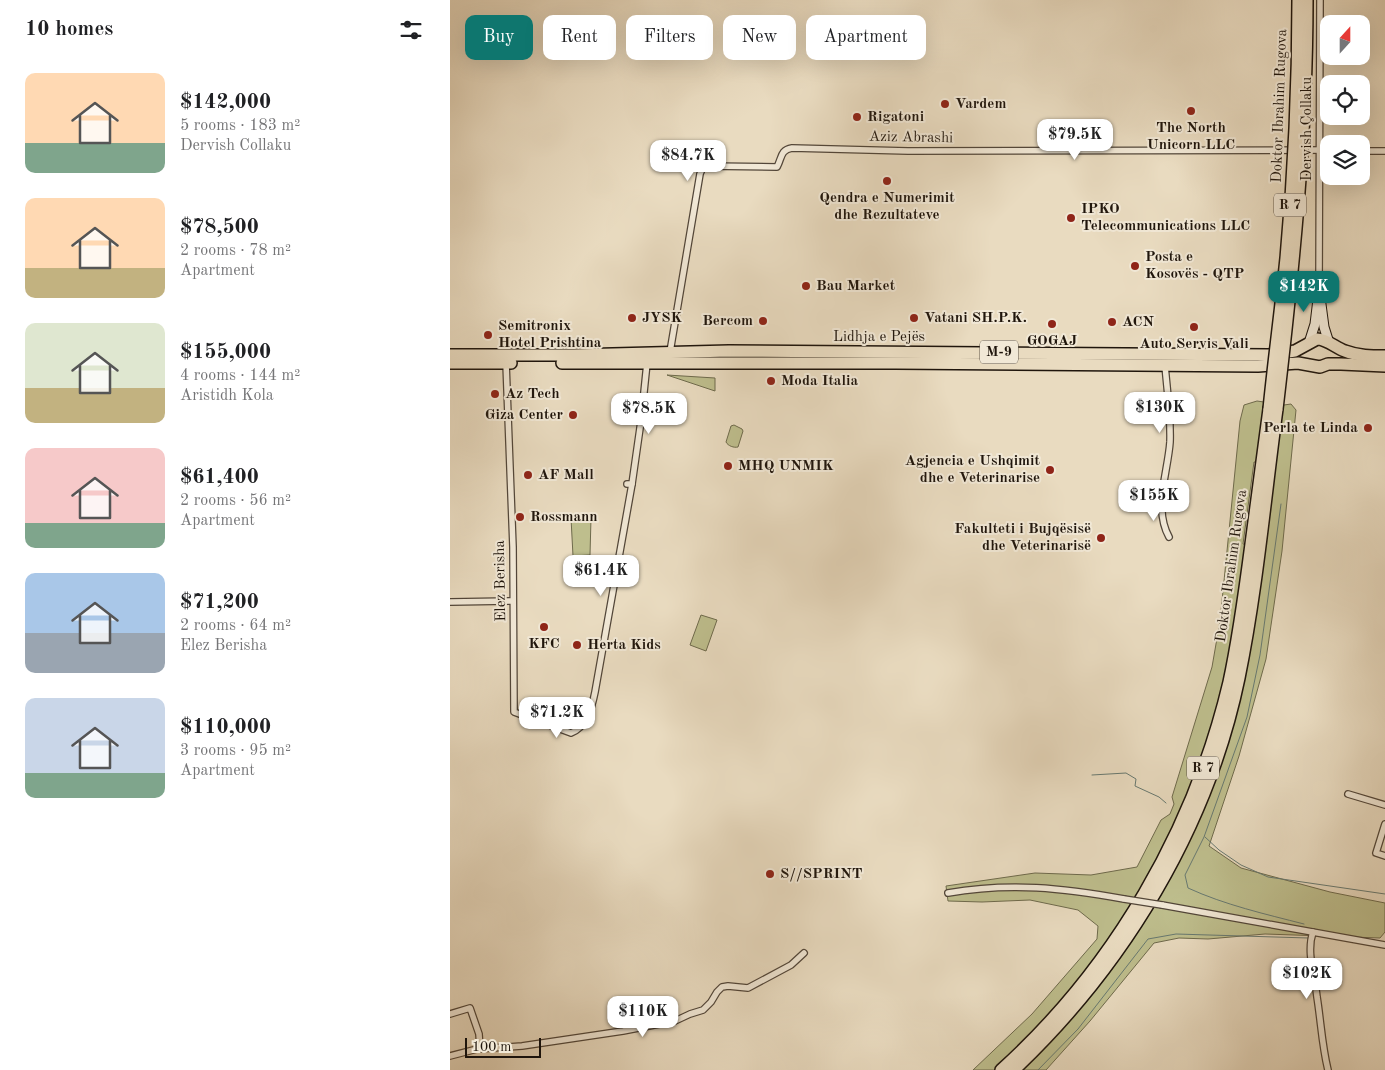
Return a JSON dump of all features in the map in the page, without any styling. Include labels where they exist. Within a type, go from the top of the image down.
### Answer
[{"type":"highway","name":"Doktor Ibrahim Rugova","points":[[1014,1070],[1042,1043],[1078,1003],[1113,957],[1158,887],[1181,844],[1202,797],[1224,733],[1239,680],[1252,599],[1273,409],[1293,173],[1298,0]]},
{"type":"highway","name":"Doktor Ibrahim Rugova","points":[[1001,1070],[1035,1038],[1070,998],[1119,933],[1163,860],[1194,793],[1223,705],[1236,646],[1294,260],[1300,192],[1307,63],[1307,0]]},
{"type":"highway","name":"Lidhja e Pejës","points":[[450,354],[528,355],[729,351],[1269,354],[1295,352],[1317,339],[1322,339],[1353,354],[1385,356]]},
{"type":"highway","points":[[1308,344],[1305,356],[1312,365]]},
{"type":"highway","points":[[1328,364],[1333,354],[1330,344]]},
{"type":"highway","name":"Lidhja e Pejës","points":[[450,363],[1258,366],[1288,363],[1320,367],[1328,364],[1385,367]]},
{"type":"highway","points":[[1258,366],[1314,371],[1385,367]]},
{"type":"street","name":"Dervish Çollaku","points":[[1319,289],[1320,0]]},
{"type":"street","name":"Aziz Abrashi","points":[[670,352],[700,174],[703,167],[706,166],[777,166],[784,150],[792,148],[908,151],[1319,150]]},
{"type":"street","points":[[1370,150],[1385,151]]},
{"type":"street","points":[[1319,289],[1324,327],[1330,344]]},
{"type":"street","points":[[1308,344],[1315,324],[1319,289]]},
{"type":"street","name":"Lidhja e Pejës","points":[[450,368],[496,368],[504,363]]},
{"type":"street","name":"Elez Berisha","points":[[504,363],[513,601],[514,712],[571,733],[578,729],[589,715],[595,692],[629,484],[643,412],[647,363]]},
{"type":"street","points":[[1165,365],[1170,441],[1162,502],[1165,526],[1169,536]]},
{"type":"street","points":[[450,602],[513,601]]},
{"type":"street","points":[[1348,794],[1385,805]]},
{"type":"street","points":[[1385,824],[1376,853],[1385,856]]},
{"type":"street","points":[[948,893],[1024,886],[1064,889],[1385,945]]},
{"type":"street","points":[[1312,932],[1310,940],[1321,1039],[1328,1070]]},
{"type":"street","points":[[450,1056],[480,1049],[522,1046],[675,1021],[703,1010],[722,987],[748,988],[791,965],[804,954]]},
{"type":"street","points":[[450,1014],[470,1008],[479,1034],[480,1049]]},
{"type":"green space","points":[[667,375],[715,378],[715,391]]},
{"type":"green space","points":[[1257,401],[1284,405],[1291,404],[1296,410],[1282,551],[1266,659],[1239,756],[1209,846],[1241,868],[1330,892],[1385,903],[1385,932],[1380,938],[1265,934],[1208,939],[1179,938],[1154,943],[1090,1021],[1046,1070],[973,1070],[1032,1014],[1097,939],[1098,926],[1078,910],[1030,900],[948,901],[946,886],[1035,873],[1091,875],[1137,867],[1161,820],[1170,814],[1174,804],[1172,797],[1212,667],[1220,621],[1240,421],[1244,405]],"holes":[[[1254,462],[1274,464],[1264,548],[1243,544]]]},
{"type":"green space","points":[[734,425],[743,431],[738,447],[730,446],[726,442],[731,426]]},
{"type":"green space","points":[[571,518],[591,518],[590,555],[573,556]]},
{"type":"green space","points":[[701,615],[717,620],[706,651],[690,645]]},
{"type":"waterway","points":[[1281,504],[1260,655],[1247,717],[1204,837],[1185,875],[1188,888],[1202,894],[1245,909],[1304,924]]},
{"type":"waterway","points":[[1092,775],[1126,773],[1136,779],[1135,786],[1159,797],[1166,803]]},
{"type":"waterway","points":[[1205,837],[1219,850],[1241,865],[1268,877],[1385,894]]},
{"type":"waterway","points":[[1038,1070],[1078,1029],[1148,939],[1176,934],[1308,938]]},
{"type":"place","name":"Vardem","points":[[945,104]]},
{"type":"place","name":"The North Unicorn LLC","points":[[1191,111]]},
{"type":"place","name":"Rigatoni","points":[[857,117]]},
{"type":"place","name":"Qendra e Numerimit dhe Rezultateve","points":[[887,181]]},
{"type":"place","name":"IPKO Telecommunications LLC","points":[[1071,218]]},
{"type":"place","name":"Posta e Kosovës - QTP","points":[[1135,266]]},
{"type":"place","name":"Bau Market","points":[[806,286]]},
{"type":"place","name":"JYSK","points":[[632,318]]},
{"type":"place","name":"Vatani SH.P.K.","points":[[914,318]]},
{"type":"place","name":"Bercom","points":[[763,321]]},
{"type":"place","name":"ACN","points":[[1112,322]]},
{"type":"place","name":"GOGAJ","points":[[1052,324]]},
{"type":"place","name":"Auto Servis Vali","points":[[1194,327]]},
{"type":"place","name":"Semitronix Hotel Prishtina","points":[[488,335]]},
{"type":"place","name":"Moda Italia","points":[[771,381]]},
{"type":"place","name":"Az Tech","points":[[495,394]]},
{"type":"place","name":"Giza Center","points":[[573,415]]},
{"type":"place","name":"Perla te Linda","points":[[1368,428]]},
{"type":"place","name":"MHQ UNMIK","points":[[728,466]]},
{"type":"place","name":"Agjencia e Ushqimit dhe e Veterinarise","points":[[1050,470]]},
{"type":"place","name":"AF Mall","points":[[528,475]]},
{"type":"place","name":"Rossmann","points":[[520,517]]},
{"type":"place","name":"Fakulteti i Bujqësisë dhe Veterinarisë","points":[[1101,538]]},
{"type":"place","name":"KFC","points":[[544,627]]},
{"type":"place","name":"Herta Kids","points":[[577,645]]},
{"type":"place","name":"S//SPRINT","points":[[770,874]]}]
